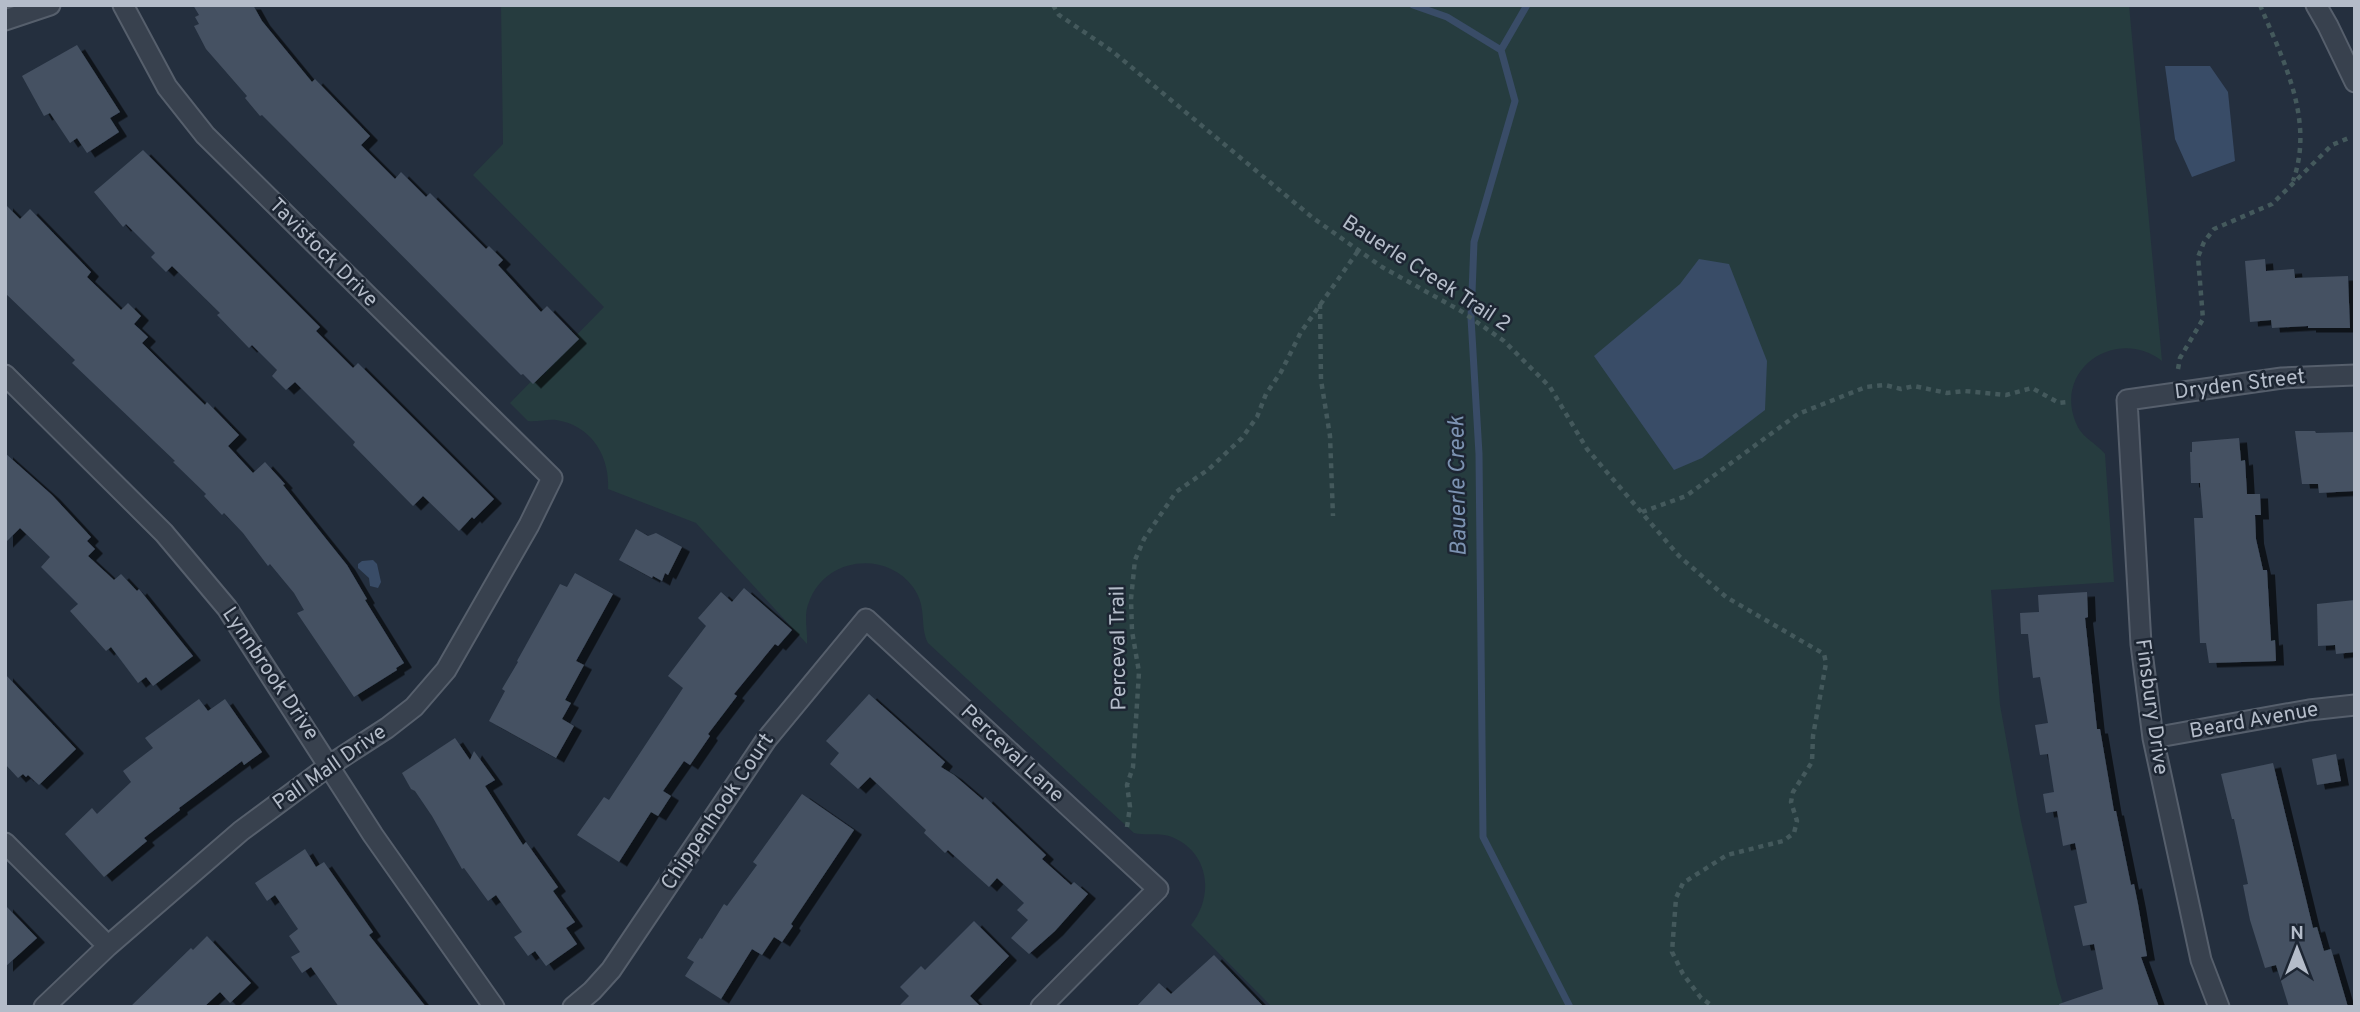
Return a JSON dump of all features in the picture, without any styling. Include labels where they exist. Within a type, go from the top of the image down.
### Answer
[{"type":"street","points":[[5,20],[50,5]]},
{"type":"street","name":"Tavistock Drive","points":[[123,5],[167,87],[205,135],[552,478]]},
{"type":"street","points":[[2316,5],[2329,26],[2355,82]]},
{"type":"street","name":"Lynnbrook Drive","points":[[5,375],[164,533],[227,608],[411,892],[494,1007]]},
{"type":"street","name":"Dryden Street","points":[[2126,400],[2282,378],[2355,375]]},
{"type":"street","name":"Finsbury Drive","points":[[2126,400],[2141,644],[2153,738],[2200,960],[2219,1007]]},
{"type":"street","name":"Pall Mall Drive","points":[[44,1007],[108,946],[213,854],[330,765],[414,707],[446,670],[529,525],[552,478]]},
{"type":"street","name":"Perceval Lane","points":[[866,619],[1158,889],[1041,1007]]},
{"type":"street","name":"Chippenhook Court","points":[[573,1007],[611,970],[766,740],[866,619]]},
{"type":"street","name":"Beard Avenue","points":[[2153,738],[2309,710],[2355,705]]},
{"type":"street","points":[[5,843],[108,946]]},
{"type":"path","name":"Bauerle Creek Trail 2","points":[[1052,5],[1059,15],[1112,51],[1313,218],[1382,267],[1461,311],[1504,341],[1550,387],[1587,449],[1679,556],[1726,597],[1824,654],[1826,663],[1813,736],[1812,762],[1793,792],[1791,802],[1797,821],[1794,833],[1783,841],[1727,855],[1683,883],[1676,898],[1673,908],[1672,951],[1689,982],[1701,998],[1714,1007]]},
{"type":"path","points":[[2260,5],[2293,81],[2302,139],[2298,166],[2291,185]]},
{"type":"path","points":[[2178,369],[2180,358],[2203,319],[2198,257],[2204,242],[2214,229],[2272,204],[2332,145],[2351,137]]},
{"type":"path","name":"Perceval Trail","points":[[1127,827],[1130,807],[1127,785],[1133,767],[1139,672],[1131,609],[1135,561],[1151,526],[1176,492],[1224,457],[1257,417],[1266,394],[1281,372],[1301,332],[1358,251]]},
{"type":"path","points":[[1320,303],[1321,380],[1330,436],[1333,516]]},
{"type":"path","points":[[1642,512],[1686,496],[1798,414],[1866,387],[1885,385],[1901,389],[1914,386],[1947,393],[1964,391],[2006,395],[2032,388],[2059,403],[2069,402]]},
{"type":"green space","points":[[501,5],[2129,5],[2162,361],[2144,351],[2126,348],[2109,351],[2081,370],[2073,386],[2071,403],[2079,428],[2105,454],[2114,582],[1991,590],[2000,705],[2021,821],[2064,1007],[1272,1007],[1191,925],[1198,914],[1205,889],[1201,864],[1194,853],[1172,837],[1134,833],[928,643],[918,595],[901,575],[888,567],[857,564],[828,575],[817,587],[807,607],[807,644],[696,523],[608,489],[602,454],[588,435],[579,428],[556,420],[528,421],[510,403],[604,307],[473,175],[503,144]]},
{"type":"water","points":[[2165,66],[2210,66],[2228,92],[2235,161],[2192,177],[2175,139]]},
{"type":"water","points":[[1699,259],[1729,264],[1767,361],[1765,410],[1702,458],[1674,470],[1594,356],[1680,284]]},
{"type":"water","points":[[373,560],[377,564],[381,582],[378,588],[370,586],[369,578],[358,568],[362,561]]},
{"type":"building","points":[[193,5],[253,5],[262,21],[312,82],[315,79],[370,136],[361,145],[395,179],[401,172],[426,197],[430,193],[486,249],[489,246],[503,260],[498,265],[541,312],[547,306],[579,339],[533,384],[521,375],[262,115],[260,116],[245,98],[247,96],[206,49],[194,26],[199,24],[195,17],[199,15]]},
{"type":"building","points":[[77,45],[120,112],[110,118],[119,132],[87,153],[77,138],[70,143],[50,113],[44,116],[22,76]]},
{"type":"building","points":[[143,150],[320,327],[316,331],[353,368],[358,363],[494,499],[474,519],[472,517],[459,531],[423,496],[413,506],[353,445],[355,442],[295,382],[286,390],[272,376],[277,370],[252,345],[249,348],[217,315],[220,313],[172,266],[166,272],[151,257],[155,253],[126,224],[123,227],[94,192]]},
{"type":"building","points":[[5,204],[20,219],[30,209],[91,272],[87,277],[121,310],[128,303],[141,316],[134,324],[148,337],[142,343],[239,435],[228,446],[253,473],[265,462],[285,484],[283,485],[347,565],[404,663],[396,668],[397,670],[354,697],[297,613],[304,610],[294,593],[270,564],[268,566],[243,533],[204,496],[206,494],[173,462],[175,461],[72,363],[75,360],[5,293]]},
{"type":"building","points":[[2265,259],[2266,271],[2294,269],[2295,278],[2348,276],[2350,328],[2272,328],[2271,320],[2250,322],[2245,261]]},
{"type":"building","points":[[2295,431],[2355,432],[2355,491],[2319,493],[2318,484],[2302,484]]},
{"type":"building","points":[[2239,438],[2241,461],[2245,460],[2247,494],[2260,494],[2261,515],[2255,515],[2256,539],[2263,570],[2267,570],[2271,641],[2275,640],[2276,661],[2209,663],[2206,643],[2200,643],[2194,518],[2203,518],[2200,483],[2191,483],[2190,452],[2192,442]]},
{"type":"building","points":[[5,453],[52,495],[91,537],[87,541],[95,549],[88,556],[114,580],[121,574],[137,591],[139,589],[193,656],[153,686],[146,677],[138,683],[111,647],[106,651],[70,611],[78,604],[41,567],[50,557],[20,528],[5,543]]},
{"type":"building","points":[[636,529],[648,536],[656,533],[682,547],[668,575],[665,573],[662,581],[619,560]]},
{"type":"building","points":[[575,573],[613,594],[576,661],[584,665],[565,700],[571,703],[562,719],[574,726],[556,758],[489,721],[505,691],[502,689],[560,584],[567,587]]},
{"type":"building","points":[[744,588],[792,630],[778,646],[775,644],[734,694],[737,696],[708,734],[710,736],[690,765],[684,761],[663,791],[671,796],[658,816],[651,812],[619,862],[577,835],[604,797],[609,800],[683,688],[668,676],[706,626],[698,618],[721,592],[732,602]]},
{"type":"building","points":[[2087,592],[2088,617],[2085,618],[2097,729],[2100,729],[2114,811],[2138,904],[2147,956],[2141,957],[2159,1007],[2060,1007],[2059,1004],[2103,989],[2094,944],[2083,946],[2074,906],[2087,903],[2075,843],[2063,846],[2057,811],[2046,813],[2043,794],[2054,792],[2048,754],[2040,755],[2035,725],[2048,723],[2040,677],[2033,678],[2028,634],[2021,634],[2020,613],[2039,612],[2038,595]]},
{"type":"building","points":[[2355,600],[2355,652],[2336,654],[2335,645],[2318,646],[2317,604]]},
{"type":"building","points":[[5,674],[76,749],[39,785],[28,775],[26,777],[23,774],[18,778],[5,764]]},
{"type":"building","points":[[869,694],[945,762],[941,767],[983,800],[985,797],[1046,855],[1042,859],[1071,885],[1074,882],[1088,894],[1055,931],[1029,954],[1011,938],[1028,920],[1017,910],[1024,903],[997,878],[989,887],[948,850],[945,853],[924,833],[926,830],[870,777],[858,789],[830,764],[839,753],[826,741]]},
{"type":"building","points":[[199,699],[208,711],[225,699],[262,752],[244,765],[242,761],[179,808],[180,810],[144,838],[147,841],[104,877],[65,834],[92,808],[97,814],[131,782],[123,771],[153,748],[145,738]]},
{"type":"building","points":[[455,738],[470,760],[474,751],[495,780],[485,786],[523,845],[526,842],[558,887],[553,891],[575,922],[566,928],[577,944],[546,966],[535,951],[528,956],[514,937],[522,932],[496,895],[488,901],[464,868],[462,869],[432,816],[402,773]]},
{"type":"building","points":[[2336,754],[2341,781],[2317,785],[2312,759]]},
{"type":"building","points":[[2273,763],[2313,928],[2317,927],[2324,951],[2331,949],[2348,1007],[2289,1007],[2276,965],[2265,968],[2250,920],[2243,885],[2248,884],[2221,774]]},
{"type":"building","points":[[802,794],[854,830],[791,924],[793,926],[782,942],[774,937],[762,955],[752,949],[721,999],[685,976],[694,962],[687,958],[724,904],[727,906],[757,865],[753,862]]},
{"type":"building","points":[[305,849],[316,867],[324,862],[373,932],[369,935],[426,1007],[339,1007],[311,967],[302,973],[291,957],[300,952],[289,936],[298,929],[275,895],[267,901],[255,883]]},
{"type":"building","points":[[5,905],[37,938],[5,967]]},
{"type":"building","points":[[974,921],[1009,956],[970,996],[981,1007],[898,1007],[909,996],[900,987],[921,966],[925,970]]},
{"type":"building","points":[[207,936],[251,983],[230,1003],[220,992],[204,1007],[130,1007],[191,948],[193,950]]},
{"type":"building","points":[[1214,955],[1264,1007],[1136,1007],[1159,983],[1171,994]]},
{"type":"waterway","name":"Bauerle Creek","points":[[1413,5],[1447,17],[1501,50],[1515,101],[1474,242],[1471,318],[1479,454],[1483,837],[1570,1007]]},
{"type":"waterway","points":[[1501,50],[1527,5]]}]
